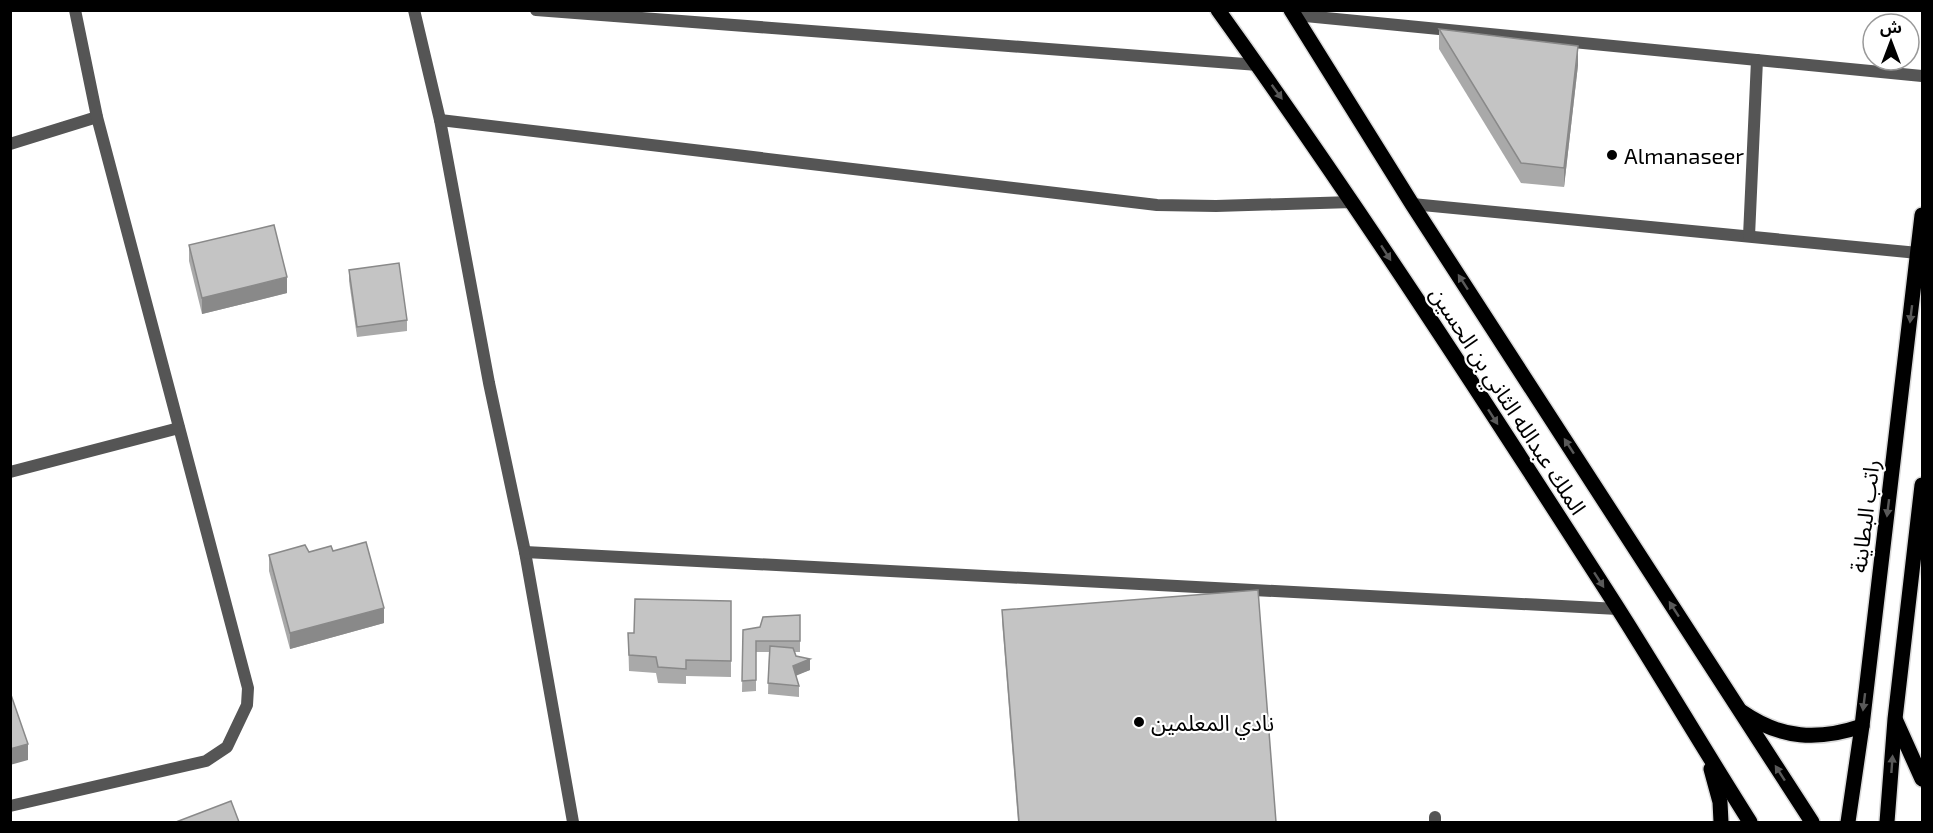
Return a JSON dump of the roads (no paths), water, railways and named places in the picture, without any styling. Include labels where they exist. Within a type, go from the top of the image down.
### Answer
[{"type":"main road","name":"الملك عبدالله الثاني بن الحسين","points":[[1218,10],[1353,202],[1618,609],[1750,822]]},
{"type":"main road","name":"الملك عبدالله الثاني بن الحسين","points":[[1293,13],[1412,204],[1812,822]]},
{"type":"main road","name":"راتب البطاينة","points":[[1848,822],[1862,726],[1923,215]]},
{"type":"main road","points":[[1887,822],[1895,719],[1923,485]]},
{"type":"main road","points":[[1738,709],[1776,730],[1797,735],[1819,736],[1841,733],[1862,726]]},
{"type":"main road","points":[[1895,719],[1923,779]]},
{"type":"main road","points":[[1707,755],[1719,802],[1721,822]]},
{"type":"street","points":[[10,806],[206,761],[227,747],[247,705],[248,688],[97,117],[75,10]]},
{"type":"street","points":[[414,10],[440,120],[489,383],[525,552],[573,822]]},
{"type":"street","points":[[536,10],[1257,65]]},
{"type":"street","points":[[1293,13],[1923,76]]},
{"type":"street","points":[[1749,237],[1757,60]]},
{"type":"street","points":[[10,144],[97,117]]},
{"type":"street","points":[[440,120],[1157,205],[1216,206],[1353,202]]},
{"type":"street","points":[[1412,204],[1918,253]]},
{"type":"street","points":[[10,472],[179,428]]},
{"type":"street","points":[[525,552],[1618,609]]},
{"type":"place","name":"Almanaseer","points":[[1612,155]]},
{"type":"place","name":"نادي المعلمين","points":[[1139,722]]}]
